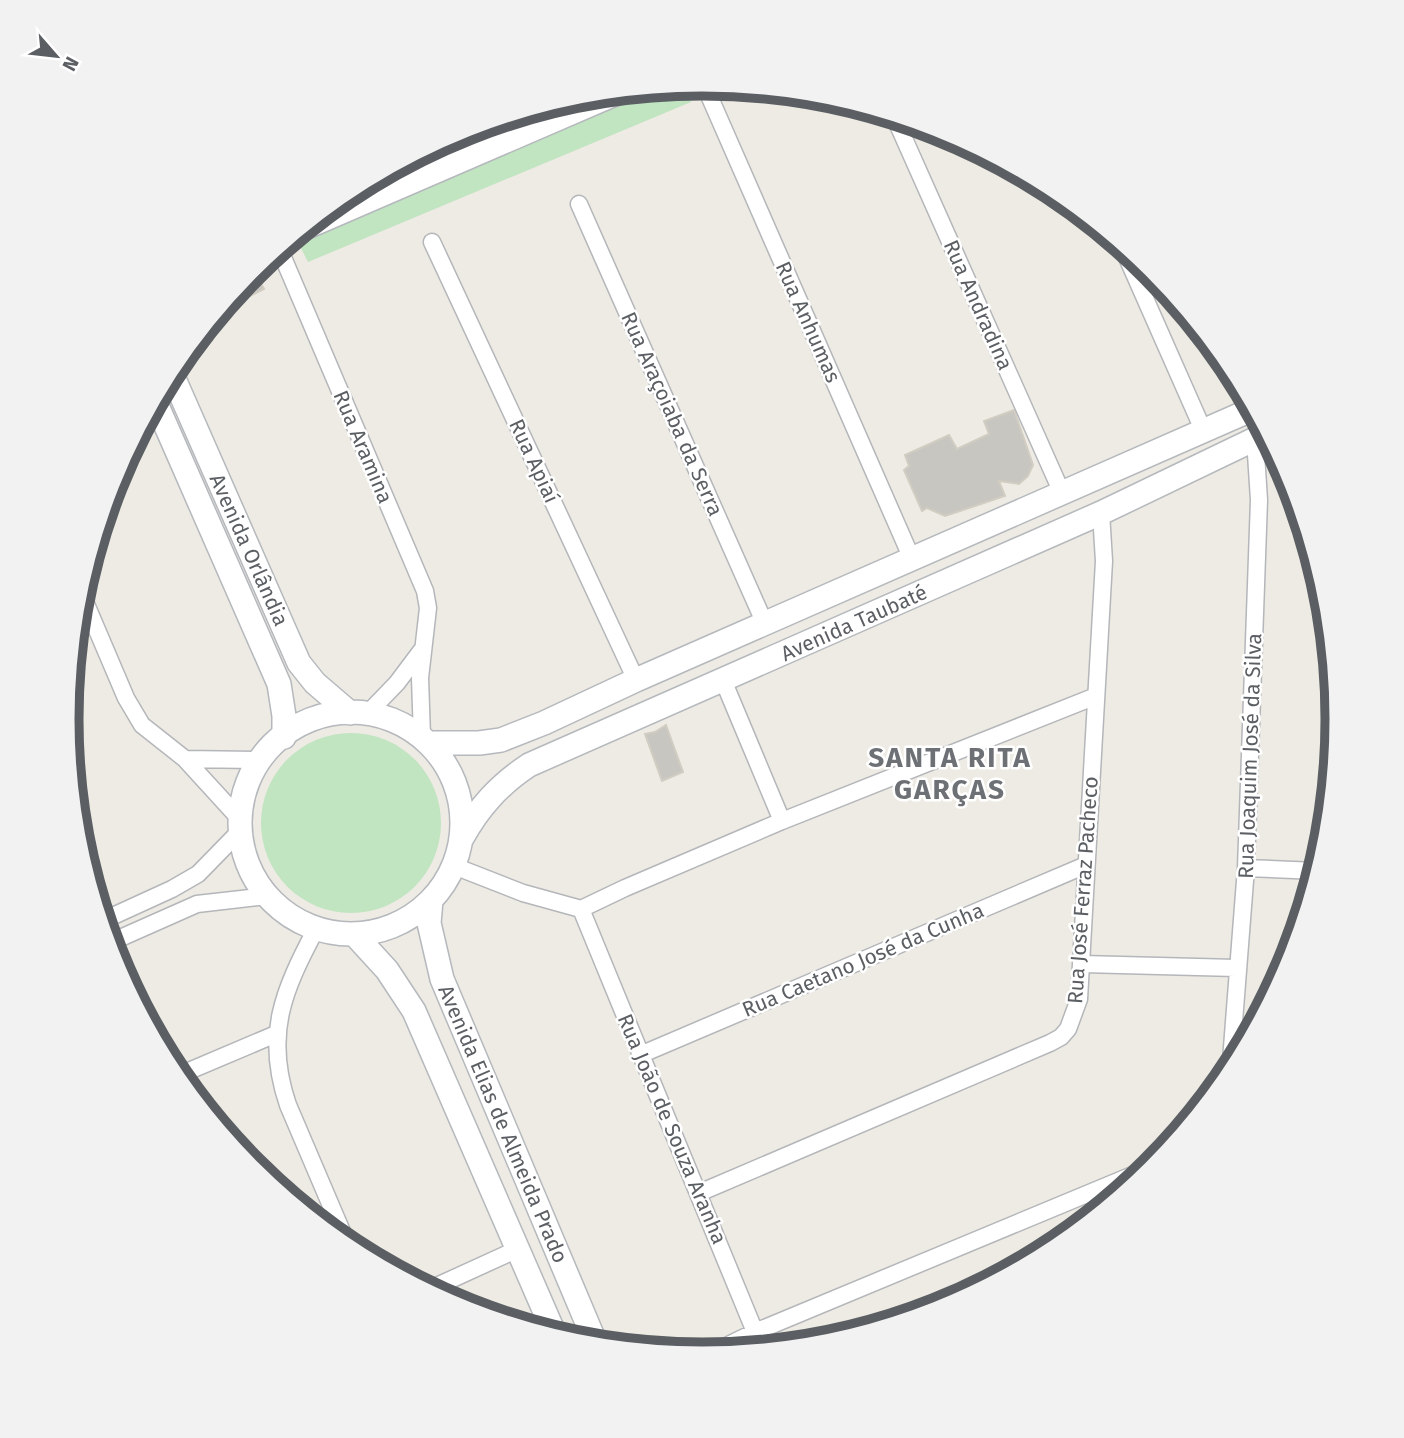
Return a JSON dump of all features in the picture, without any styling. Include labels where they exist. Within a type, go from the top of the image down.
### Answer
[{"type":"street","name":"Rua Anhumas","points":[[709,96],[912,559]]},
{"type":"street","points":[[340,213],[584,107]]},
{"type":"street","name":"Rua Andradina","points":[[899,128],[1062,493]]},
{"type":"street","name":"Rua Araçoiaba da Serra","points":[[579,204],[765,624]]},
{"type":"street","name":"Rua Apiaí","points":[[432,242],[636,680]]},
{"type":"street","name":"Rua Aramina","points":[[283,257],[425,591],[428,608],[420,678],[425,740]]},
{"type":"street","points":[[1131,267],[1204,432]]},
{"type":"street","name":"Avenida Orlândia","points":[[177,385],[299,663],[315,683],[359,713]]},
{"type":"street","name":"Avenida Orlândia","points":[[160,412],[279,684],[284,737]]},
{"type":"street","name":"Avenida Taubaté","points":[[425,740],[479,743],[501,740],[544,723],[1245,412]]},
{"type":"street","name":"Avenida Taubaté","points":[[462,838],[489,797],[529,765],[1101,513],[1259,439]]},
{"type":"street","name":"Rua Joaquim José da Silva","points":[[1231,1047],[1246,868],[1262,444]]},
{"type":"street","name":"Rua José Ferraz Pacheco","points":[[699,1193],[1061,1037],[1073,1020],[1079,999],[1082,964],[1104,561],[1101,513]]},
{"type":"street","points":[[836,594],[849,625]]},
{"type":"street","points":[[89,610],[126,698],[142,726],[185,759],[240,823]]},
{"type":"street","name":"Rua Aramina","points":[[359,713],[397,684],[422,649]]},
{"type":"street","points":[[723,680],[782,821]]},
{"type":"street","points":[[454,866],[523,893],[581,909],[782,821],[1096,696]]},
{"type":"street","points":[[359,713],[394,721],[425,740],[452,775],[461,806],[462,838],[454,866],[421,910],[399,924],[372,933],[354,934],[316,929],[291,917],[267,896],[245,856],[240,823],[246,790],[261,761],[284,737],[313,719],[359,713]]},
{"type":"street","points":[[185,759],[261,761]]},
{"type":"street","points":[[111,917],[198,874],[240,823]]},
{"type":"street","name":"Rua Caetano José da Cunha","points":[[640,1055],[1086,865]]},
{"type":"street","points":[[1246,868],[1306,871]]},
{"type":"street","points":[[119,939],[197,904],[267,896]]},
{"type":"street","name":"Avenida Elias de Almeida Prado","points":[[431,900],[429,923],[442,979],[591,1332]]},
{"type":"street","name":"Rua João de Souza Aranha","points":[[581,909],[758,1339]]},
{"type":"street","points":[[316,929],[292,974],[276,1034],[276,1056],[284,1095],[339,1225]]},
{"type":"street","name":"Avenida Elias de Almeida Prado","points":[[354,934],[387,970],[414,1011],[550,1323]]},
{"type":"street","points":[[1082,964],[1236,968]]},
{"type":"street","points":[[188,1071],[276,1034]]},
{"type":"street","points":[[736,1341],[1122,1179]]},
{"type":"street","points":[[440,1284],[518,1249]]},
{"type":"green space","points":[[689,96],[691,102],[308,262],[299,244],[319,228],[609,103]]},
{"type":"green space","points":[[351,733],[386,739],[415,759],[435,788],[441,823],[435,858],[415,887],[386,907],[351,913],[316,907],[287,887],[267,858],[261,823],[267,788],[287,759],[316,739]]},
{"type":"building","points":[[259,280],[264,289],[239,301]]},
{"type":"building","points":[[1014,410],[1033,465],[1028,476],[1019,484],[999,481],[1005,496],[945,516],[927,508],[922,511],[904,470],[909,466],[905,455],[949,435],[957,449],[989,434],[984,421]]},
{"type":"building","points":[[666,725],[683,772],[662,781],[645,734],[655,732]]},
{"type":"district","name":"SANTA RITA GARÇAS","points":[[950,773]]}]
